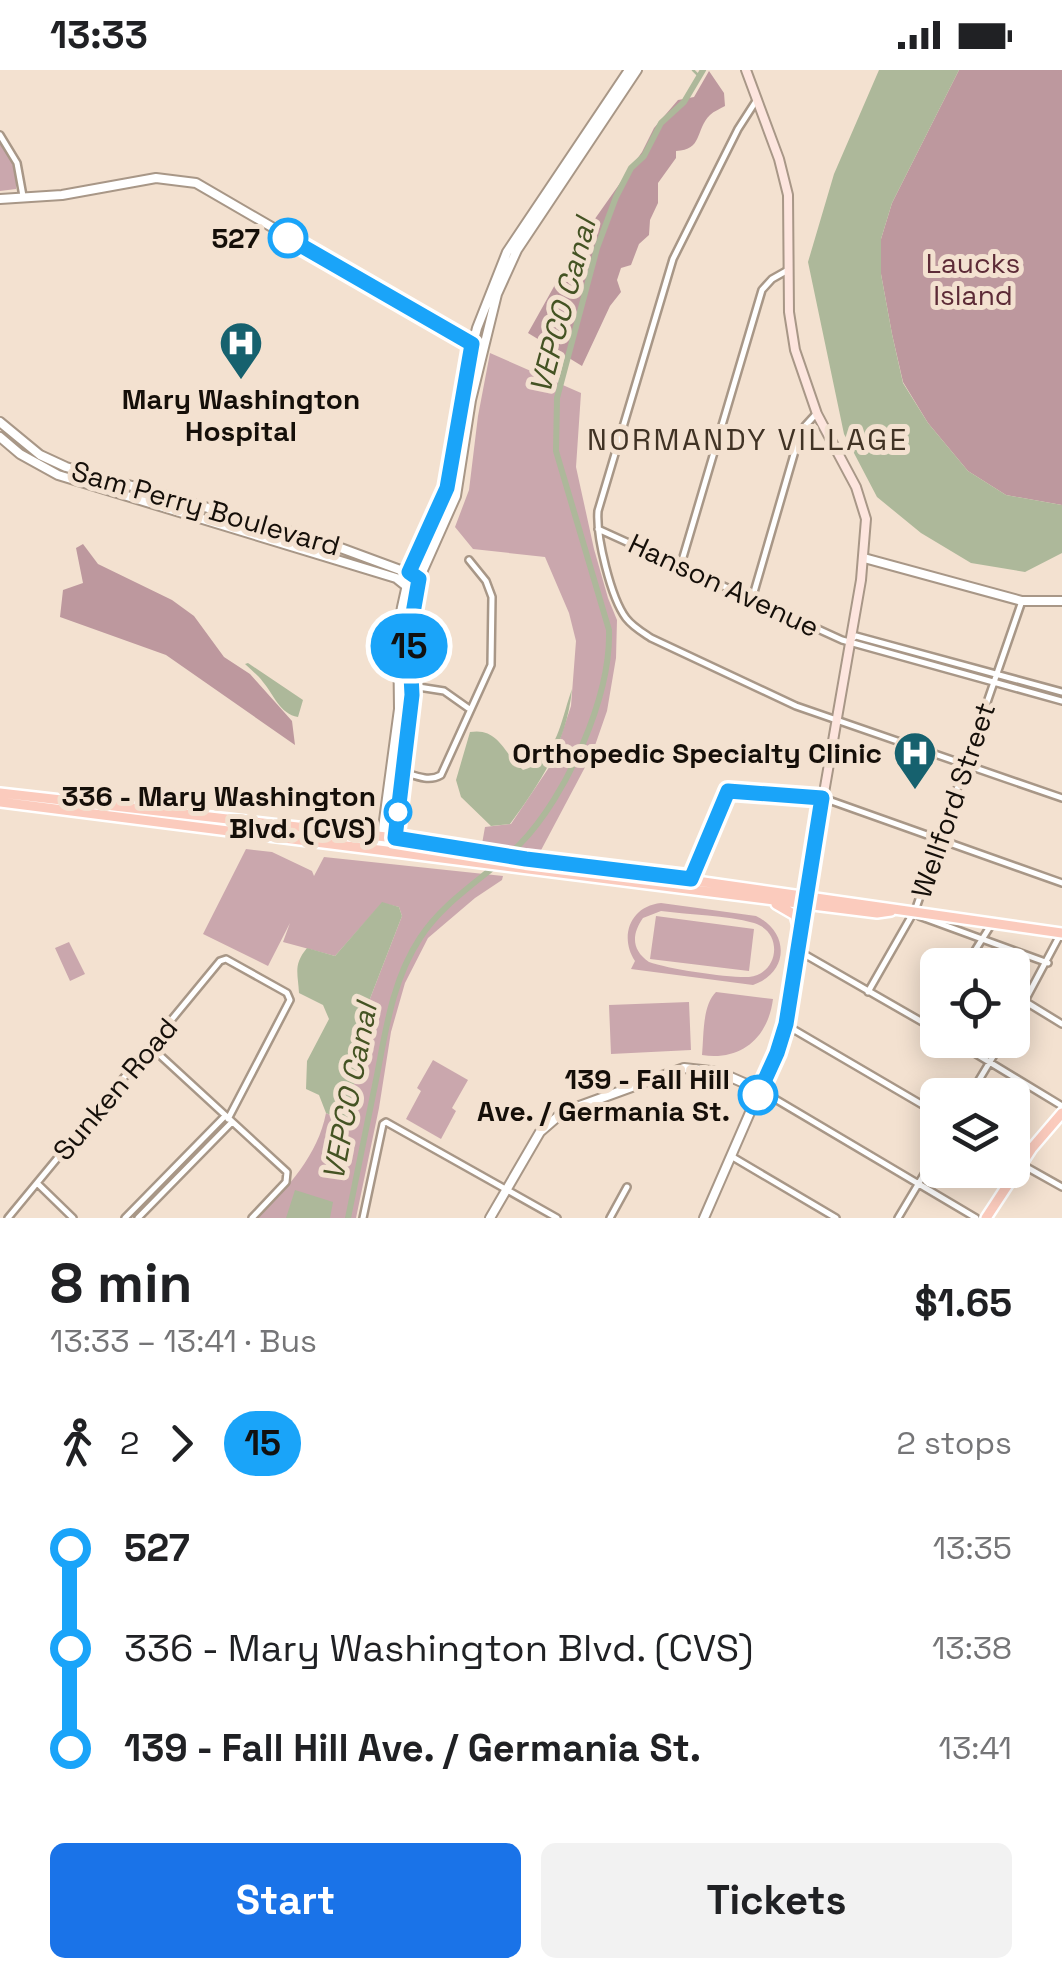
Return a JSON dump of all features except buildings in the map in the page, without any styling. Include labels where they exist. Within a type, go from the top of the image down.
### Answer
[{"type":"main road","points":[[746,70],[788,195],[790,330],[816,414],[860,496],[866,519],[864,558],[805,900]]},
{"type":"main road","points":[[2,798],[395,838],[805,900]]},
{"type":"main road","points":[[2,798],[476,864],[764,899],[878,905],[914,914],[1062,931]]},
{"type":"main road","points":[[764,899],[792,912],[800,934]]},
{"type":"main road","points":[[1030,1147],[1062,1114]]},
{"type":"main road","points":[[986,1218],[1002,1188]]},
{"type":"street","points":[[380,850],[399,709],[398,629],[409,572],[447,488],[472,344],[495,275],[507,252],[629,70]]},
{"type":"street","points":[[394,852],[412,686],[409,636],[419,579],[456,496],[471,400],[506,270],[637,70]]},
{"type":"street","points":[[758,98],[738,129],[673,259],[598,511],[598,529],[619,606],[638,630],[768,693],[1062,798]]},
{"type":"street","points":[[0,134],[17,163],[23,198]]},
{"type":"street","points":[[0,199],[76,193],[156,178],[196,183],[484,348]]},
{"type":"street","points":[[681,564],[762,290],[788,270]]},
{"type":"street","points":[[752,599],[798,444],[805,426],[816,414]]},
{"type":"street","name":"Sam Perry Boulevard","points":[[0,422],[40,456],[66,468],[318,540],[419,579]]},
{"type":"street","name":"Sam Perry Boulevard","points":[[0,436],[20,454],[58,475],[316,551],[396,578],[406,586]]},
{"type":"street","name":"Hanson Avenue","points":[[598,529],[842,640],[1062,701]]},
{"type":"street","points":[[864,558],[1022,601],[1062,601]]},
{"type":"street","points":[[403,771],[418,777],[440,775],[468,708],[489,672],[493,608],[490,590],[469,560]]},
{"type":"street","name":"Wellford Street","points":[[868,992],[914,914],[1022,601]]},
{"type":"street","name":"Hanson Avenue","points":[[850,640],[856,636],[1062,692]]},
{"type":"street","points":[[412,686],[435,688],[468,708]]},
{"type":"street","points":[[822,798],[1062,884]]},
{"type":"street","points":[[704,1218],[777,1053],[786,1024],[805,900]]},
{"type":"street","points":[[914,914],[1048,963]]},
{"type":"street","points":[[976,948],[992,924]]},
{"type":"street","points":[[1030,995],[1062,931]]},
{"type":"street","points":[[798,950],[920,1022]]},
{"type":"street","name":"Sunken Road","points":[[8,1218],[223,959],[287,994],[290,1006],[228,1119]]},
{"type":"street","points":[[1030,1004],[1062,1024]]},
{"type":"street","points":[[786,1024],[920,1103]]},
{"type":"street","points":[[150,1047],[288,1175],[252,1218]]},
{"type":"street","points":[[983,1058],[1062,1106]]},
{"type":"street","points":[[980,1078],[993,1058]]},
{"type":"street","points":[[490,1218],[540,1132],[555,1117],[570,1108],[684,1068],[719,1072],[760,1090],[976,1218]]},
{"type":"street","points":[[125,1218],[228,1119]]},
{"type":"street","points":[[138,1218],[228,1119]]},
{"type":"street","points":[[365,1217],[384,1122],[558,1218]]},
{"type":"street","points":[[731,1156],[836,1218]]},
{"type":"street","points":[[1030,1169],[1062,1188]]},
{"type":"street","points":[[898,1218],[920,1181]]},
{"type":"street","points":[[38,1183],[72,1218]]},
{"type":"street","points":[[610,1218],[628,1187]]},
{"type":"shaded area","points":[[0,142],[12,164],[16,189],[0,191]]},
{"type":"shaded area","points":[[490,353],[581,393],[576,467],[594,549],[617,620],[616,658],[607,711],[592,754],[539,854],[495,850],[482,844],[485,827],[511,824],[552,763],[571,706],[576,641],[569,613],[545,557],[473,549],[455,527],[469,490]]},
{"type":"shaded area","points":[[246,849],[272,852],[312,871],[314,876],[324,857],[503,876],[428,938],[405,983],[391,1032],[356,1218],[258,1218],[309,1157],[326,1113],[347,1122],[366,1009],[402,916],[399,907],[382,903],[335,956],[283,942],[290,923],[268,966],[203,934]]},
{"type":"shaded area","points":[[661,903],[756,916],[775,932],[781,952],[779,962],[765,979],[753,985],[631,969],[635,961],[628,942],[630,924],[650,905]],"holes":[[[661,911],[754,923],[764,928],[774,943],[772,961],[767,969],[749,977],[649,962],[636,947],[635,936],[643,918]]]},
{"type":"shaded area","points":[[656,916],[754,929],[749,971],[650,959]]},
{"type":"shaded area","points":[[69,942],[85,974],[70,981],[55,948]]},
{"type":"shaded area","points":[[716,992],[773,999],[765,1025],[750,1044],[729,1054],[702,1055],[706,1013]]},
{"type":"shaded area","points":[[689,1002],[691,1050],[611,1054],[609,1005]]},
{"type":"shaded area","points":[[433,1060],[468,1080],[441,1139],[406,1119]]},
{"type":"green space","name":"Laucks Island","points":[[959,70],[1062,70],[1062,505],[1006,495],[968,471],[928,423],[903,382],[881,274],[881,239],[892,203]]},
{"type":"green space","points":[[709,71],[724,93],[725,106],[705,121],[691,147],[676,151],[676,158],[658,183],[658,203],[650,220],[649,235],[639,244],[631,265],[621,268],[617,280],[621,292],[610,306],[582,366],[528,333],[580,240],[642,152],[654,128],[678,100],[694,97]]},
{"type":"green space","points":[[83,544],[98,564],[172,600],[194,616],[224,657],[250,674],[292,721],[295,745],[166,655],[60,617],[63,590],[83,583],[76,548]]},
{"type":"water","points":[[879,70],[959,70],[892,203],[881,239],[881,274],[903,383],[928,423],[968,471],[1006,495],[1062,505],[1062,553],[1025,572],[971,563],[921,533],[877,497],[844,434],[808,262],[834,174]]},
{"type":"water","points":[[245,664],[303,700],[298,717],[282,708]]},
{"type":"water","points":[[572,689],[565,727],[542,777],[510,824],[491,826],[461,797],[456,780],[470,732],[495,738],[523,770],[551,748]]},
{"type":"water","points":[[382,902],[399,907],[402,916],[366,1009],[348,1122],[326,1113],[319,1095],[306,1089],[307,1061],[329,1019],[323,1005],[299,993],[298,964],[307,948],[335,956]]},
{"type":"water","points":[[295,1190],[333,1202],[330,1218],[286,1218]]},
{"type":"waterway","points":[[693,70],[699,76]]},
{"type":"waterway","name":"VEPCO Canal","points":[[348,1218],[387,1022],[411,954],[442,911],[508,856],[537,824],[583,744],[603,685],[609,630],[556,451],[557,398],[597,248],[616,197],[661,123],[684,102],[703,70]]},
{"type":"bus line","name":"15","points":[[288,238],[472,344],[447,488],[409,572],[419,579],[409,636],[412,695],[395,838],[691,879],[728,791],[822,798],[786,1024],[758,1095]]},
{"type":"place","name":"527","points":[[288,238]]},
{"type":"place","name":"Mary Washington Hospital","points":[[241,381]]},
{"type":"place","name":"Orthopedic Specialty Clinic","points":[[915,791]]},
{"type":"place","name":"336 - Mary Washington Blvd. (CVS)","points":[[398,812]]},
{"type":"place","name":"139 - Fall Hill Ave. / Germania St.","points":[[758,1095]]},
{"type":"district","name":"NORMANDY VILLAGE","points":[[748,440]]}]
